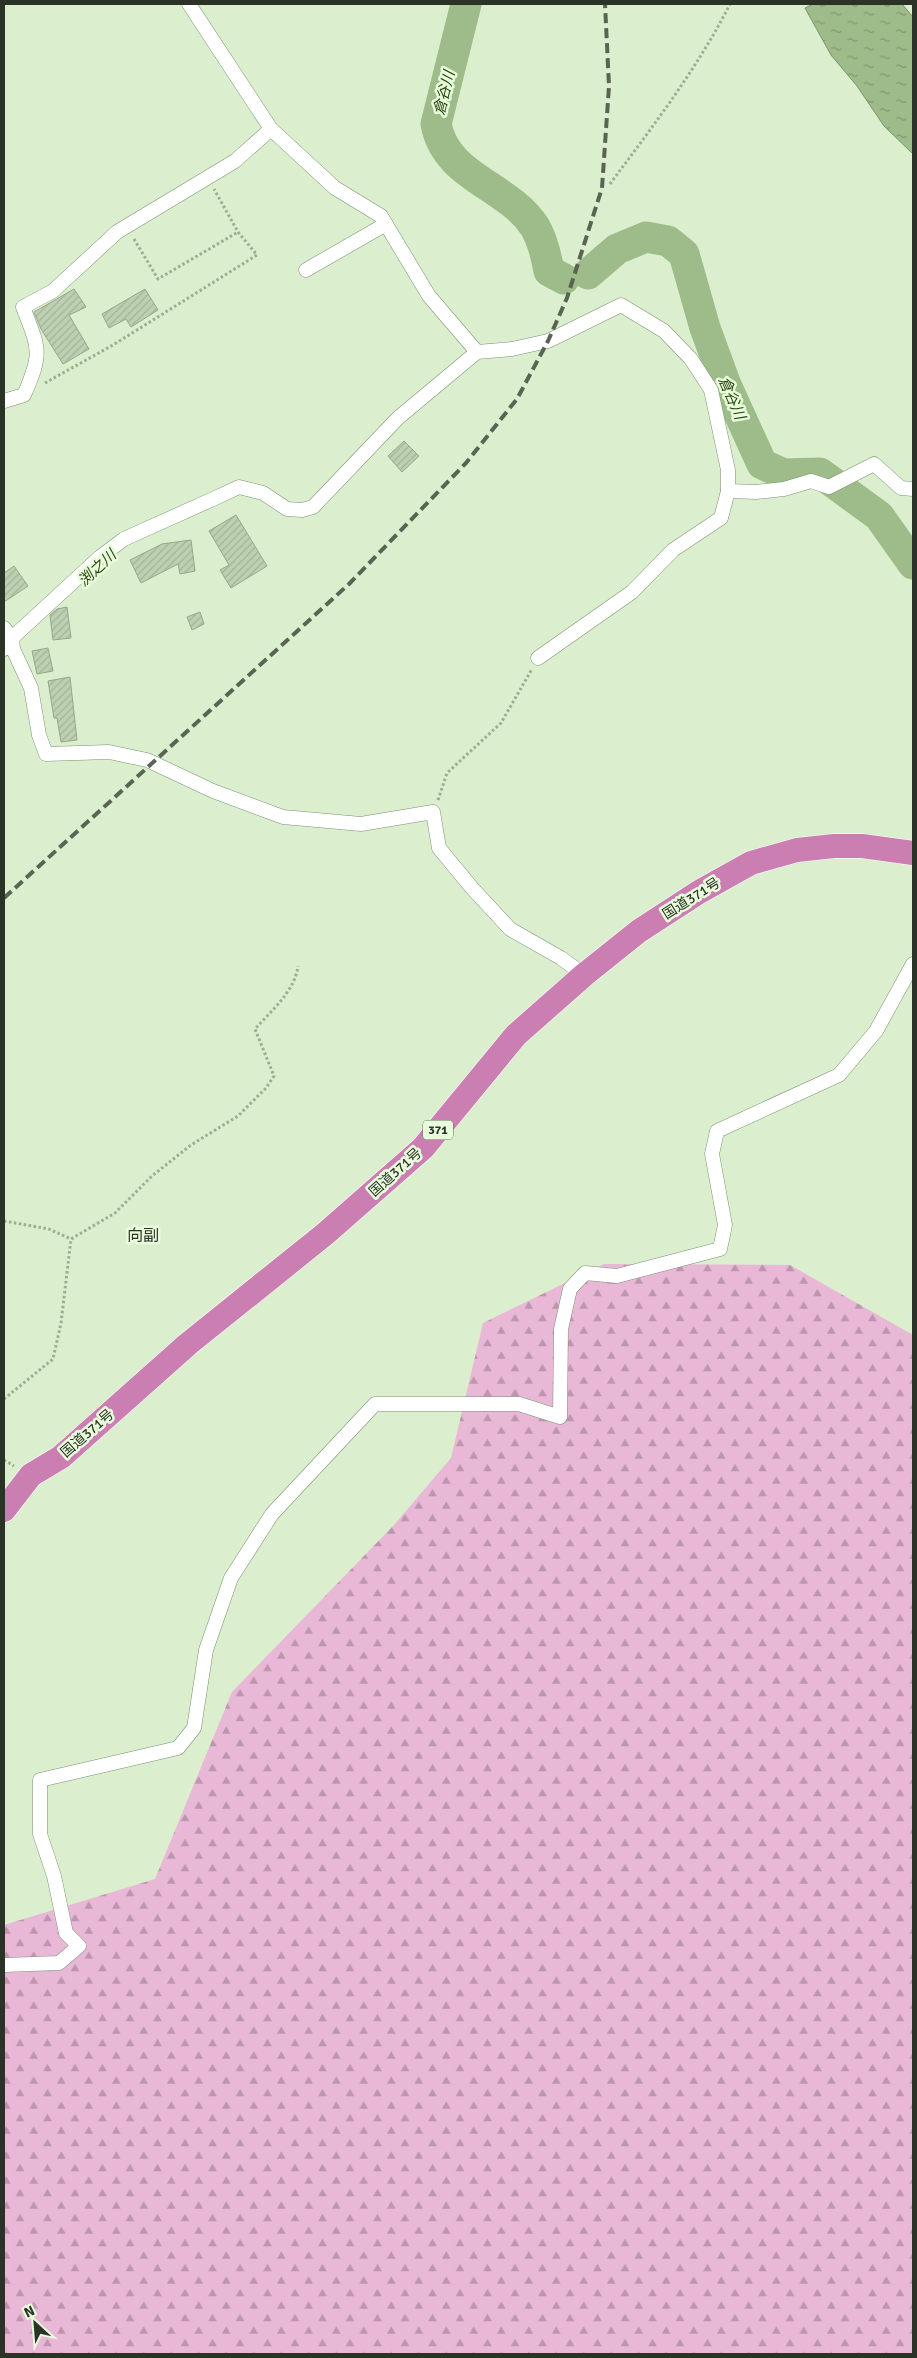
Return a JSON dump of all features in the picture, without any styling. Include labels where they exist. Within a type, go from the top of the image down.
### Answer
[{"type":"highway","name":"国道371号","points":[[4,1510],[30,1474],[61,1457],[188,1344],[325,1234],[423,1148],[516,1035],[584,975],[639,931],[699,892],[751,863],[796,850],[834,846],[862,846],[913,853]]},
{"type":"street","points":[[189,4],[271,129],[335,188],[381,216],[429,296],[476,352]]},
{"type":"street","points":[[4,401],[24,395],[35,371],[39,347],[23,307],[53,291],[116,232],[235,161],[271,129]]},
{"type":"street","points":[[306,270],[386,224]]},
{"type":"street","points":[[538,658],[632,592],[674,550],[721,518],[728,491],[728,470],[711,390],[691,358],[664,330],[621,305],[548,341],[476,352],[398,418],[313,507],[302,510],[287,509],[262,493],[239,487],[213,498],[124,539],[100,557],[6,638],[13,649],[30,688],[39,735],[46,754],[109,752],[147,760],[213,791],[283,817],[361,824],[434,812],[439,848],[472,888],[510,928],[561,958],[584,975]]},
{"type":"street","points":[[728,491],[756,492],[784,489],[811,481],[829,487],[874,464],[901,488],[913,489]]},
{"type":"street","points":[[4,1965],[59,1963],[79,1946],[66,1933],[54,1876],[40,1834],[40,1780],[178,1748],[194,1728],[206,1650],[231,1578],[272,1514],[375,1404],[519,1404],[560,1417],[561,1329],[570,1289],[585,1273],[617,1276],[720,1249],[725,1226],[712,1154],[717,1131],[839,1075],[876,1031],[913,964]]},
{"type":"path","points":[[610,184],[679,90],[714,34],[730,4]]},
{"type":"path","points":[[24,395],[112,345],[257,255],[238,232],[208,178]]},
{"type":"path","points":[[126,226],[158,279],[238,232]]},
{"type":"path","points":[[434,812],[448,772],[500,723],[538,658]]},
{"type":"path","points":[[71,1240],[115,1214],[152,1176],[191,1145],[238,1116],[266,1088],[274,1076],[255,1029],[285,995],[297,975],[298,966]]},
{"type":"path","points":[[4,1221],[49,1229],[71,1240]]},
{"type":"path","points":[[4,1399],[53,1359],[61,1323],[71,1240]]},
{"type":"green space","points":[[604,1264],[790,1265],[913,1335],[913,2354],[4,2354],[4,1925],[155,1879],[232,1692],[394,1525],[451,1458],[483,1323]]},
{"type":"water","points":[[813,4],[902,4],[913,17],[913,154],[884,126],[857,86],[831,55],[805,8]]},
{"type":"building","points":[[74,289],[86,307],[69,315],[89,349],[63,364],[41,329],[34,312]]},
{"type":"building","points":[[145,289],[158,310],[131,327],[126,319],[109,328],[102,314]]},
{"type":"building","points":[[404,441],[419,456],[402,472],[388,456]]},
{"type":"building","points":[[236,515],[267,566],[231,588],[220,570],[229,565],[209,531]]},
{"type":"building","points":[[191,540],[195,571],[180,574],[178,564],[141,583],[130,560],[162,544]]},
{"type":"building","points":[[14,566],[28,586],[4,602],[4,573]]},
{"type":"building","points":[[67,607],[71,638],[53,640],[50,615],[57,609]]},
{"type":"building","points":[[200,612],[204,624],[192,630],[187,617]]},
{"type":"building","points":[[48,648],[53,671],[37,674],[32,651]]},
{"type":"building","points":[[70,677],[77,740],[61,742],[57,718],[54,718],[48,681]]},
{"type":"waterway","name":"倉谷川","points":[[466,4],[436,124],[442,142],[452,157],[465,169],[510,201],[523,213],[535,227],[540,238],[549,271],[564,279]]},
{"type":"waterway","name":"倉谷川","points":[[588,274],[617,249],[646,237],[668,241],[684,254],[705,328],[726,385],[762,464],[784,474],[820,473],[879,516],[913,564]]},
{"type":"railway","points":[[4,898],[349,584],[466,463],[517,399],[548,341],[567,298],[602,188],[609,86],[605,4]]},
{"type":"district","name":"向副","points":[[143,1235]]},
{"type":"water label","name":"渕之川","points":[[97,568]]}]
